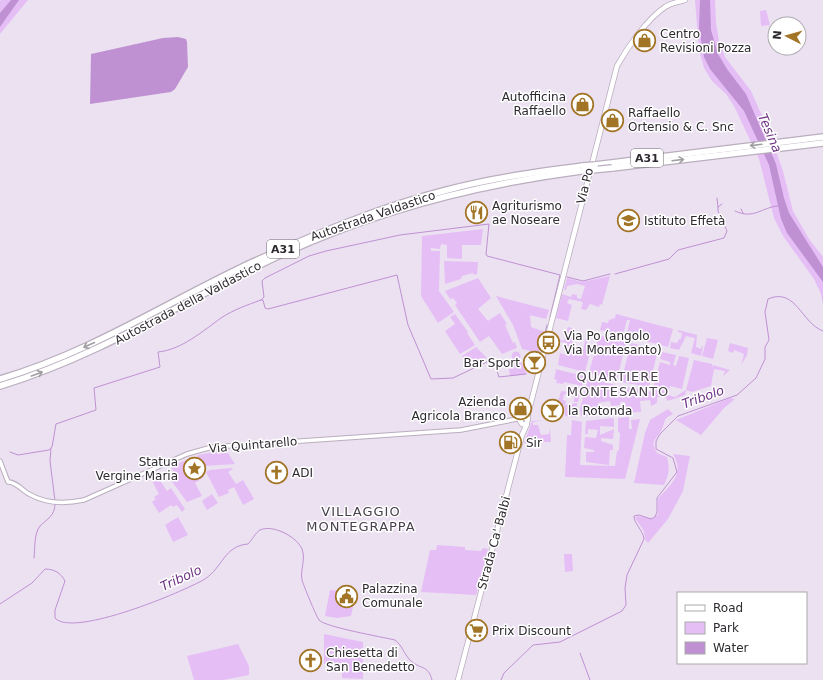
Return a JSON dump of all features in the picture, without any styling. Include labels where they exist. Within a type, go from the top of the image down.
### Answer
[{"type":"highway","name":"Autostrada della Valdastico","points":[[582,169],[612,168],[823,137]]},
{"type":"highway","name":"Autostrada della Valdastico","points":[[0,386],[56,367],[95,350],[272,259],[349,226],[412,205],[464,192],[582,169],[595,165],[823,143]]},
{"type":"highway","name":"Autostrada Valdastico","points":[[0,379],[55,360],[93,343],[252,263],[337,226],[446,190],[518,174],[582,169]]},
{"type":"main road","name":"Via Po","points":[[521,423],[531,401],[614,74],[622,56],[656,14],[673,3],[686,0]]},
{"type":"main road","name":"Via Po","points":[[524,418],[527,424]]},
{"type":"main road","points":[[521,423],[527,424]]},
{"type":"main road","name":"Strada Ca' Balbi","points":[[521,423],[522,436]]},
{"type":"main road","name":"Strada Ca' Balbi","points":[[458,680],[522,436],[527,424]]},
{"type":"street","name":"Via Quintarello","points":[[0,461],[8,482],[13,482],[30,495],[57,503],[84,500],[187,454],[212,447],[461,430],[524,418]]},
{"type":"street","name":"Via Quintarello","points":[[511,420],[521,423]]},
{"type":"green space","points":[[28,0],[0,34],[0,1]]},
{"type":"green space","points":[[695,0],[715,0],[716,23],[719,41],[725,57],[751,91],[768,129],[783,171],[793,211],[809,239],[823,257],[823,305],[821,294],[814,279],[783,236],[774,218],[759,159],[734,106],[726,94],[712,81],[704,68],[699,50]]},
{"type":"green space","points":[[766,10],[768,16],[767,25],[761,26],[760,11]]},
{"type":"green space","points":[[485,207],[486,217],[479,218],[478,210],[475,208]]},
{"type":"green space","points":[[483,229],[481,245],[462,245],[462,259],[447,258],[447,245],[441,244],[440,249],[431,248],[431,251],[440,251],[439,291],[454,312],[438,323],[421,296],[422,236]]},
{"type":"green space","points":[[444,261],[478,262],[477,274],[474,275],[473,273],[462,276],[461,279],[445,284]]},
{"type":"green space","points":[[610,276],[602,305],[600,304],[599,307],[590,304],[586,310],[581,309],[583,302],[569,299],[567,303],[572,305],[568,321],[556,318],[562,294],[571,297],[572,294],[577,295],[577,298],[581,299],[585,286],[577,284],[567,286],[566,290],[564,289],[567,278],[582,282]]},
{"type":"green space","points":[[478,278],[491,298],[478,309],[488,321],[500,313],[507,324],[505,325],[513,343],[515,342],[517,348],[502,354],[489,336],[480,342],[455,305],[457,303],[453,298],[450,299],[445,291]]},
{"type":"green space","points":[[496,296],[549,310],[546,319],[530,315],[531,327],[545,332],[539,353],[522,349],[513,325]]},
{"type":"green space","points":[[455,314],[475,345],[460,354],[445,331],[455,324],[450,317]]},
{"type":"green space","points":[[616,314],[673,329],[668,347],[626,336],[630,320],[627,320],[623,335],[600,330],[602,322],[608,323],[609,320],[615,318]]},
{"type":"green space","points":[[568,327],[576,329],[572,348],[583,351],[587,332],[595,334],[594,338],[593,336],[588,335],[586,348],[591,348],[585,372],[558,365],[560,353],[569,356],[570,353],[567,352],[567,343],[557,341],[556,344],[553,343],[555,338],[564,341]]},
{"type":"green space","points":[[678,330],[697,335],[696,347],[701,349],[703,346],[701,356],[691,353],[695,338],[686,336],[679,350],[670,348],[671,342],[677,343],[679,339],[681,339],[682,333],[678,332]]},
{"type":"green space","points":[[599,335],[626,342],[617,380],[589,373]]},
{"type":"green space","points":[[707,338],[718,340],[713,359],[702,356]]},
{"type":"green space","points":[[631,343],[658,350],[649,387],[621,382]]},
{"type":"green space","points":[[730,343],[748,348],[747,355],[741,365],[744,354],[734,350],[733,353],[728,351]]},
{"type":"green space","points":[[476,347],[487,358],[468,365],[462,356]]},
{"type":"green space","points":[[516,351],[521,356],[516,361],[511,356]]},
{"type":"green space","points":[[662,352],[676,355],[673,365],[676,366],[679,356],[689,358],[682,389],[670,386],[668,395],[675,397],[686,390],[685,395],[668,401],[665,397],[657,397],[657,403],[651,406],[650,400],[640,401],[641,412],[622,413],[622,409],[626,409],[625,402],[620,402],[620,405],[611,406],[610,401],[598,403],[598,410],[608,410],[608,414],[596,415],[596,408],[590,408],[589,405],[584,405],[584,412],[587,412],[588,416],[581,416],[580,409],[588,378],[615,385],[613,393],[617,395],[619,386],[652,392],[660,362],[670,365],[670,362],[660,359]]},
{"type":"green space","points":[[520,360],[527,374],[510,376],[509,369],[515,367],[514,362]]},
{"type":"green space","points":[[694,360],[712,364],[712,368],[713,365],[730,370],[723,376],[725,371],[714,369],[711,386],[692,392],[686,390]]},
{"type":"green space","points":[[555,369],[584,376],[582,386],[564,382],[563,384],[556,383],[557,380],[554,379]]},
{"type":"green space","points":[[561,391],[580,393],[578,402],[574,402],[574,396],[564,394],[563,400],[566,401],[565,405],[577,403],[576,417],[565,416],[564,405],[557,406]]},
{"type":"green space","points":[[730,398],[735,399],[724,408],[701,435],[676,420]]},
{"type":"green space","points":[[668,409],[673,414],[666,419],[661,431],[654,441],[657,453],[667,457],[668,471],[664,485],[634,483],[645,433],[650,420]]},
{"type":"green space","points":[[629,417],[629,429],[632,429],[631,420],[640,419],[625,479],[565,477],[567,435],[571,435],[572,420],[582,422],[580,465],[615,466],[617,451],[619,450],[620,433],[618,432],[618,418]]},
{"type":"green space","points":[[614,419],[614,427],[600,426],[600,435],[614,429],[613,439],[601,438],[601,441],[613,445],[613,450],[610,450],[609,465],[586,462],[586,452],[594,452],[594,450],[584,448],[585,437],[596,438],[598,430],[588,429],[588,434],[585,434],[586,421]]},
{"type":"green space","points":[[544,420],[533,422],[533,425],[538,425],[541,435],[549,434],[550,428],[551,442],[524,443],[532,421]]},
{"type":"green space","points":[[226,450],[235,464],[204,466],[197,457],[198,455]]},
{"type":"green space","points":[[673,454],[690,456],[683,491],[668,519],[648,543],[645,539],[644,531],[635,518],[638,516],[653,519],[658,514],[658,499],[672,483],[677,473],[678,468]]},
{"type":"green space","points":[[192,458],[204,477],[195,483],[202,496],[187,502],[170,479],[178,474],[175,475],[171,466]]},
{"type":"green space","points":[[233,469],[228,472],[236,484],[243,480],[254,499],[243,505],[234,487],[228,490],[229,493],[219,497],[206,472],[210,470]]},
{"type":"green space","points":[[155,473],[167,491],[171,488],[185,509],[182,512],[177,505],[173,507],[171,505],[159,513],[152,502],[156,499],[154,497],[159,494],[151,479],[146,482],[145,479]]},
{"type":"green space","points":[[212,494],[218,503],[207,510],[202,501]]},
{"type":"green space","points":[[178,517],[188,535],[173,542],[165,525]]},
{"type":"green space","points":[[437,545],[465,547],[465,550],[481,551],[483,548],[488,549],[476,595],[421,592],[430,550],[436,550]]},
{"type":"green space","points":[[564,554],[572,554],[573,571],[565,572]]},
{"type":"green space","points":[[330,590],[356,592],[351,616],[337,618],[325,616]]},
{"type":"green space","points":[[324,634],[363,642],[363,679],[342,678],[342,665],[324,664]]},
{"type":"green space","points":[[238,644],[249,666],[249,675],[223,680],[194,680],[187,656]]},
{"type":"water","points":[[11,0],[19,0],[0,27],[0,13]]},
{"type":"water","name":"Tesina","points":[[700,0],[710,0],[711,30],[718,54],[727,69],[746,94],[776,164],[789,213],[823,267],[823,282],[787,233],[781,219],[769,165],[744,111],[710,69],[704,57],[699,28]]},
{"type":"water","points":[[178,37],[186,39],[187,42],[188,67],[175,89],[171,92],[90,104],[91,54],[163,38]]},
{"type":"waterway","points":[[717,198],[718,207]]},
{"type":"waterway","points":[[615,274],[669,259],[678,250],[724,238],[727,231],[718,211],[718,207],[722,204]]},
{"type":"waterway","points":[[735,211],[753,214],[778,206]]},
{"type":"waterway","points":[[741,209],[743,213]]},
{"type":"waterway","points":[[10,452],[18,455],[49,450],[52,447],[56,424],[96,410],[94,388],[160,367],[158,352],[175,348],[183,344],[226,315],[261,300],[264,297],[262,281],[265,278],[309,256],[326,251],[400,235],[489,224],[487,256],[560,275],[550,317]]},
{"type":"waterway","points":[[567,277],[583,281],[610,274]]},
{"type":"waterway","points":[[261,300],[263,300],[265,308],[268,309],[397,275],[408,325],[431,379],[453,378],[491,360],[494,361],[499,377],[526,374]]},
{"type":"waterway","name":"Tribolo","points":[[501,680],[504,673],[533,645],[560,642],[622,611],[626,605],[625,588],[627,575],[644,539],[635,522],[634,516],[639,515],[651,519],[655,517],[657,512],[657,498],[677,472],[673,458],[656,449],[656,441],[660,434],[678,416],[737,395],[756,378],[765,359],[765,347],[769,340],[765,312],[768,299],[778,297],[785,298],[792,302],[815,327],[823,331]]},
{"type":"waterway","points":[[542,345],[547,325]]},
{"type":"waterway","points":[[51,448],[50,461],[55,501]]},
{"type":"waterway","points":[[34,558],[38,529],[54,512],[55,504]]},
{"type":"waterway","name":"Tribolo","points":[[0,604],[32,583],[45,569],[48,569],[59,574],[65,581],[55,610],[55,618],[66,623],[105,618],[153,602],[205,579],[216,569],[229,553],[240,546],[248,544],[257,532],[265,529],[278,530],[290,536],[302,549],[302,580],[319,620],[323,623],[342,629],[395,640],[410,660],[426,669],[432,680]]},
{"type":"waterway","points":[[580,653],[590,680]]},
{"type":"place","name":"Centro Revisioni Pozza","points":[[645,41]]},
{"type":"place","name":"Autofficina Raffaello","points":[[582,104]]},
{"type":"place","name":"Raffaello Ortensio & C. Snc","points":[[613,120]]},
{"type":"place","name":"Agriturismo ae Noseare","points":[[476,213]]},
{"type":"place","name":"Istituto Effetà","points":[[629,221]]},
{"type":"place","name":"Via Po (angolo Via Montesanto)","points":[[548,343]]},
{"type":"place","name":"Bar Sport","points":[[535,363]]},
{"type":"place","name":"Azienda Agricola Branco","points":[[521,409]]},
{"type":"place","name":"la Rotonda","points":[[552,411]]},
{"type":"place","name":"Sir","points":[[511,443]]},
{"type":"place","name":"Statua Vergine Maria","points":[[194,469]]},
{"type":"place","name":"ADI","points":[[277,473]]},
{"type":"place","name":"Palazzina Comunale","points":[[346,596]]},
{"type":"place","name":"Prix Discount","points":[[477,631]]},
{"type":"place","name":"Chiesetta di San Benedetto","points":[[310,660]]},
{"type":"district","name":"QUARTIERE MONTESANTO","points":[[618,384]]},
{"type":"district","name":"VILLAGGIO MONTEGRAPPA","points":[[361,518]]}]
